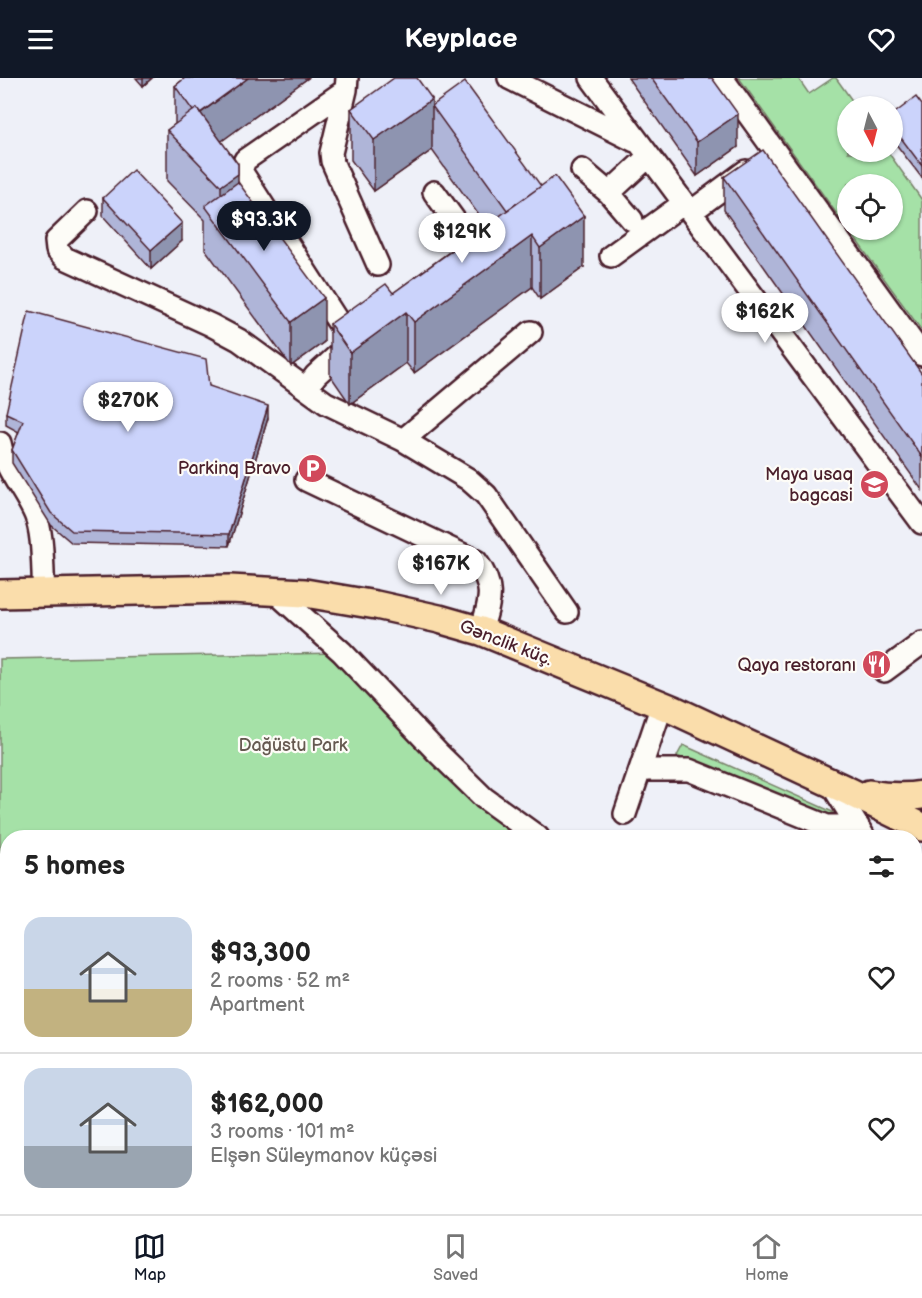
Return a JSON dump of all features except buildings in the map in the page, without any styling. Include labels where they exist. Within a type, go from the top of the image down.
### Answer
[{"type":"main road","name":"Gənclik küç.","points":[[0,594],[230,589],[305,593],[376,604],[482,631],[662,705],[838,787]]},
{"type":"main road","points":[[838,787],[885,797],[908,798],[922,795]]},
{"type":"main road","points":[[838,787],[922,827]]},
{"type":"street","points":[[509,78],[643,149]]},
{"type":"street","points":[[591,78],[921,520]]},
{"type":"street","points":[[722,78],[922,355]]},
{"type":"street","points":[[347,84],[331,153],[332,161],[378,265]]},
{"type":"street","points":[[347,84],[244,160],[241,171],[352,342]]},
{"type":"street","points":[[609,193],[643,149]]},
{"type":"street","points":[[611,256],[774,149]]},
{"type":"street","points":[[582,170],[609,193],[632,220]]},
{"type":"street","points":[[434,192],[471,243],[473,254],[467,262],[448,275]]},
{"type":"street","points":[[87,211],[56,241],[57,250],[65,258],[239,340],[326,404],[403,440],[468,479],[486,495],[567,612]]},
{"type":"street","points":[[306,388],[316,375],[352,342],[371,329]]},
{"type":"street","points":[[403,440],[531,332]]},
{"type":"street","points":[[0,443],[8,469],[25,495],[39,526],[44,592]]},
{"type":"street","points":[[306,480],[476,561],[486,574],[490,587],[489,604],[482,631]]},
{"type":"street","points":[[274,591],[342,652],[484,798],[528,830]]},
{"type":"street","points":[[884,671],[922,643]]},
{"type":"street","points":[[625,814],[662,705]]},
{"type":"street","points":[[640,770],[689,770],[827,826],[850,830]]},
{"type":"street","points":[[838,787],[860,830]]},
{"type":"green space","points":[[739,78],[798,78],[809,94],[836,78],[849,96],[837,96],[837,162],[895,162],[922,200],[922,331],[856,240],[903,240],[903,174],[837,174],[837,214]]},
{"type":"green space","name":"Dağüstu Park","points":[[339,653],[385,714],[431,763],[512,830],[0,830],[0,659]]},
{"type":"green space","points":[[683,745],[837,814],[830,819],[677,756]]},
{"type":"place","name":"Parkinq Bravo","points":[[312,468]]},
{"type":"place","name":"Maya usaq bagcasi","points":[[874,484]]},
{"type":"place","name":"Qaya restoranı","points":[[877,665]]}]
